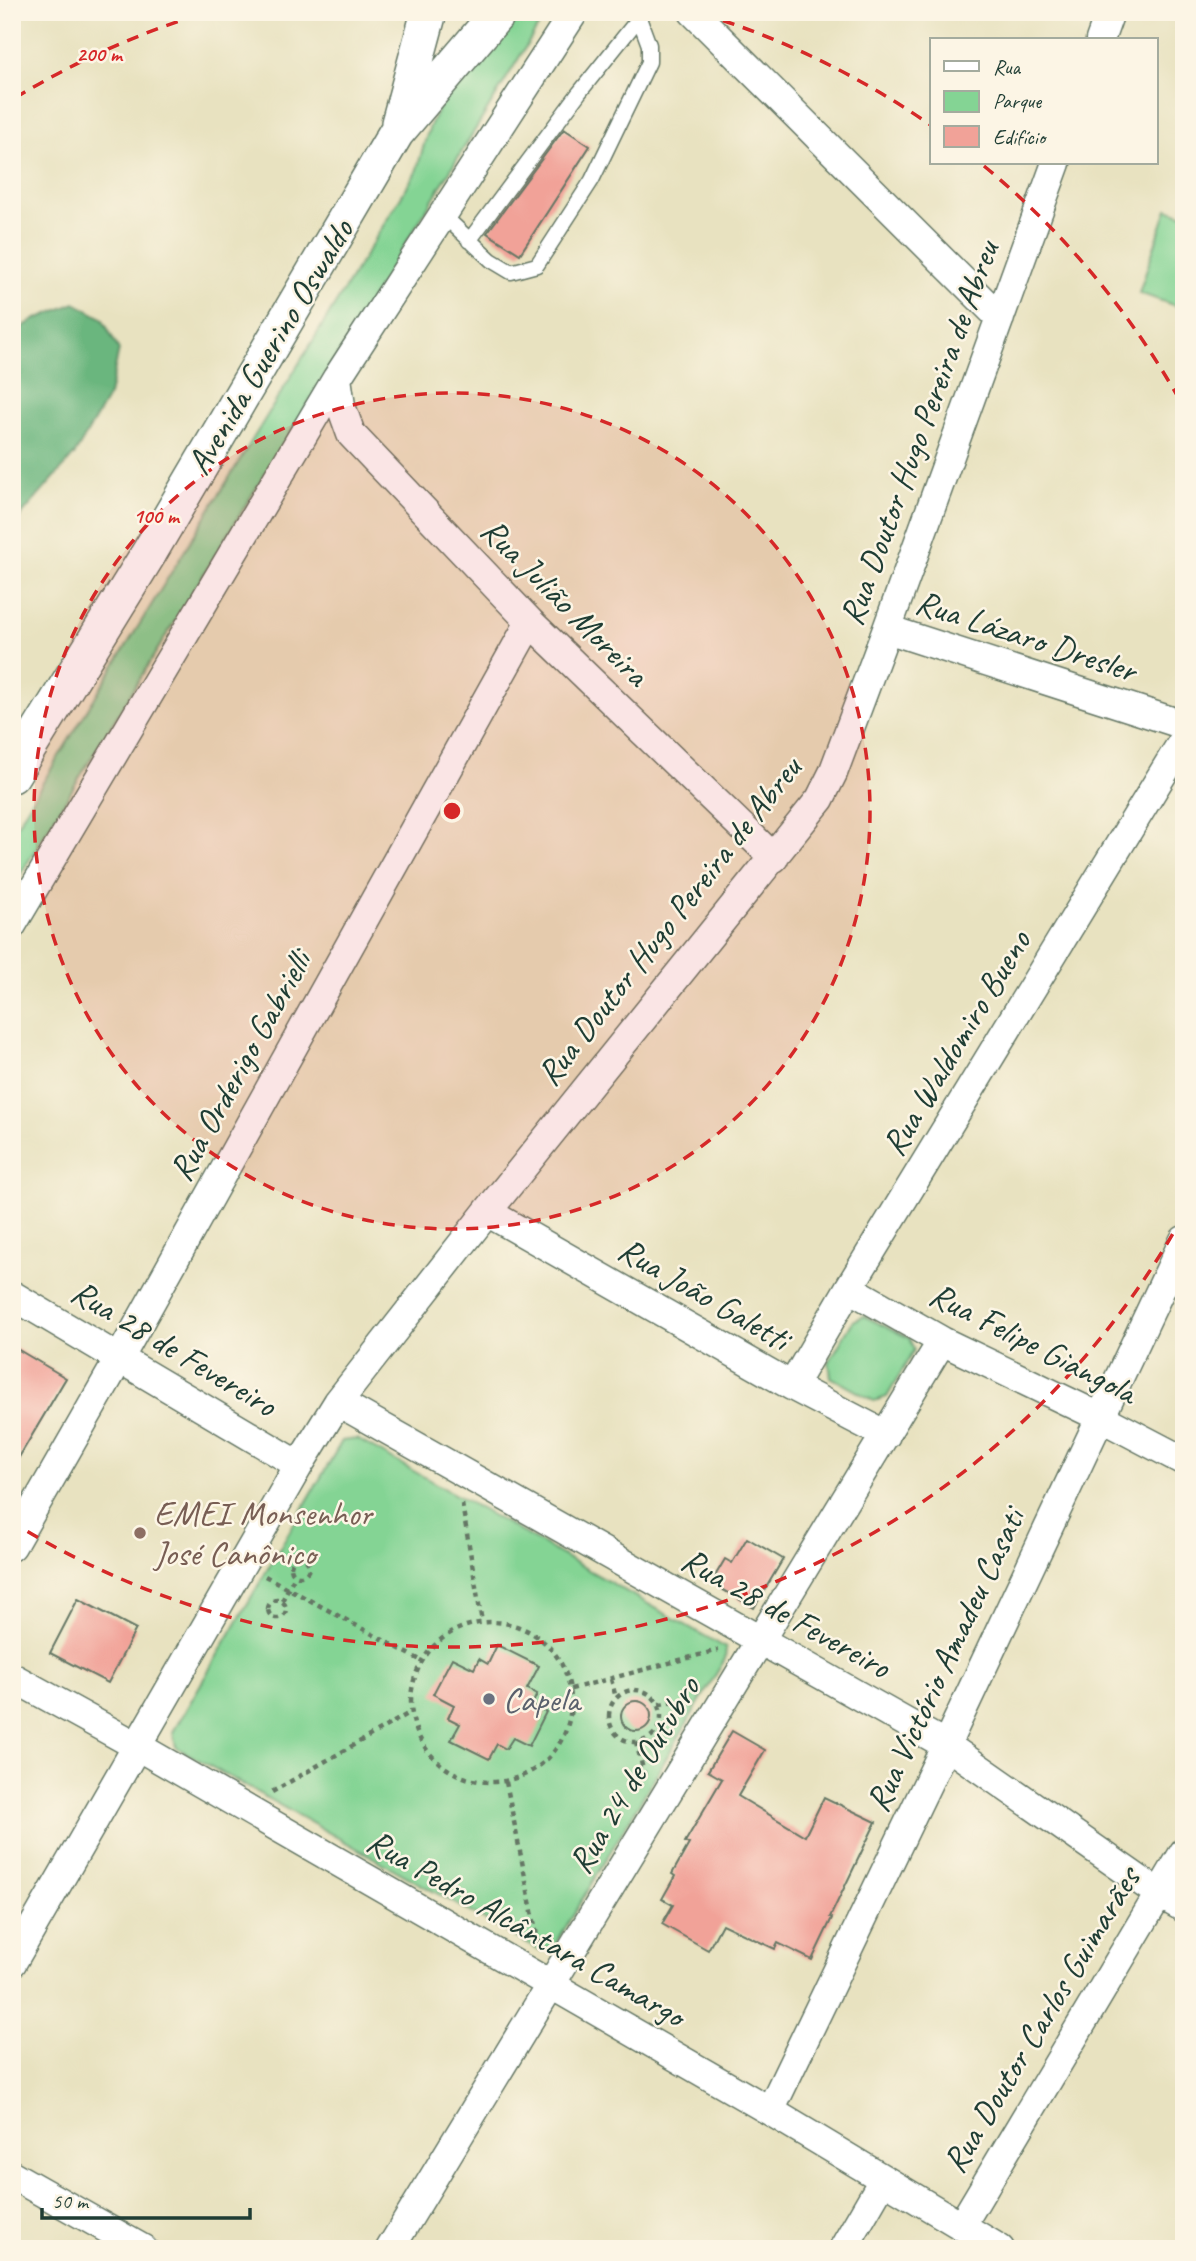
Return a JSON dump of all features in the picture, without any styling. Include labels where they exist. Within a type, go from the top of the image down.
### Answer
[{"type":"street","name":"Avenida Guerino Oswaldo","points":[[396,134],[429,12]]},
{"type":"street","name":"Avenida Guerino Oswaldo","points":[[12,775],[149,553],[396,134],[499,12]]},
{"type":"street","points":[[12,925],[337,378],[574,12]]},
{"type":"street","points":[[692,12],[1000,318]]},
{"type":"street","points":[[1101,38],[1110,12]]},
{"type":"street","name":"Rua Doutor Hugo Pereira de Abreu","points":[[12,1963],[338,1402],[487,1212],[820,799],[833,772],[887,629],[1056,164]]},
{"type":"street","name":"Rua Julião Moreira","points":[[337,378],[341,406],[351,434],[530,622],[774,858]]},
{"type":"street","name":"Rua Orderigo Gabrielli","points":[[12,1546],[530,622]]},
{"type":"street","name":"Rua Lázaro Dresler","points":[[887,629],[1184,724]]},
{"type":"street","name":"Rua Waldomiro Bueno","points":[[792,1386],[1184,739]]},
{"type":"street","name":"Rua João Galetti","points":[[487,1212],[792,1386],[886,1435]]},
{"type":"street","name":"Rua Victório Amadeu Casati","points":[[770,2111],[1184,1240]]},
{"type":"street","name":"Rua Felipe Giangola","points":[[849,1289],[943,1340],[1184,1461]]},
{"type":"street","name":"Rua 28 de Fevereiro","points":[[12,1295],[299,1465]]},
{"type":"street","name":"Rua 24 de Outubro","points":[[390,2249],[943,1340]]},
{"type":"street","name":"Rua 28 de Fevereiro","points":[[338,1402],[946,1745],[1158,1893],[1184,1908]]},
{"type":"street","name":"Rua Pedro Alcântara Camargo","points":[[12,1677],[137,1746],[770,2111],[1000,2249]]},
{"type":"street","name":"Rua Doutor Carlos Guimarães","points":[[961,2226],[1184,1852]]},
{"type":"street","points":[[12,2175],[143,2249]]},
{"type":"street","points":[[843,2249],[883,2180]]},
{"type":"lane","points":[[443,215],[491,260],[511,272],[537,265],[592,180],[649,62],[649,45],[641,15]]},
{"type":"lane","points":[[469,241],[641,15]]},
{"type":"path","points":[[461,1503],[482,1622]]},
{"type":"path","points":[[304,1559],[309,1564],[308,1572],[303,1576],[295,1575],[291,1571],[292,1561],[304,1559]]},
{"type":"path","points":[[282,1601],[295,1575]]},
{"type":"path","points":[[264,1576],[422,1661]]},
{"type":"path","points":[[275,1600],[282,1601],[286,1606],[285,1614],[272,1617],[268,1609],[270,1603],[275,1600]]},
{"type":"path","points":[[482,1622],[506,1623],[529,1630],[549,1645],[564,1665],[571,1689],[572,1714],[564,1738],[549,1759],[529,1774],[506,1782],[479,1783],[454,1775],[433,1759],[419,1738],[411,1712],[412,1686],[422,1661],[438,1642],[458,1629],[482,1622]]},
{"type":"path","points":[[571,1689],[726,1648]]},
{"type":"path","points":[[611,1678],[616,1698]]},
{"type":"path","points":[[630,1689],[647,1692],[659,1704],[661,1721],[652,1736],[636,1742],[627,1741],[613,1730],[609,1714],[611,1705],[616,1698],[630,1689]]},
{"type":"path","points":[[659,1704],[702,1699]]},
{"type":"path","points":[[265,1797],[411,1712]]},
{"type":"path","points":[[636,1742],[648,1788]]},
{"type":"path","points":[[506,1782],[540,1951]]},
{"type":"green space","points":[[528,12],[547,12],[12,888],[12,833],[416,172],[429,129],[443,102],[477,60]]},
{"type":"green space","points":[[1167,209],[1184,215],[1184,309],[1139,293]]},
{"type":"green space","points":[[75,303],[102,318],[119,350],[109,395],[75,454],[12,526],[12,333],[34,320]]},
{"type":"green space","points":[[864,1316],[909,1338],[914,1350],[887,1397],[874,1401],[831,1377],[829,1362],[853,1321]]},
{"type":"green space","points":[[357,1439],[726,1648],[725,1659],[555,1945],[540,1951],[176,1747],[173,1732],[342,1441]]},
{"type":"building","points":[[564,129],[590,146],[520,254],[487,233]]},
{"type":"building","points":[[12,1346],[66,1378],[12,1469]]},
{"type":"building","points":[[747,1538],[783,1559],[754,1608],[711,1583],[725,1559],[732,1563]]},
{"type":"building","points":[[78,1599],[136,1629],[108,1683],[50,1653]]},
{"type":"building","name":"Capela","points":[[497,1645],[539,1666],[527,1689],[537,1694],[532,1705],[546,1712],[529,1746],[513,1738],[506,1749],[497,1744],[489,1759],[451,1740],[460,1724],[448,1718],[454,1705],[433,1694],[452,1658],[474,1669],[479,1659],[488,1664]]},
{"type":"building","points":[[636,1701],[647,1705],[651,1716],[647,1727],[636,1731],[625,1727],[621,1716],[625,1705]]},
{"type":"building","points":[[732,1731],[765,1750],[738,1796],[805,1836],[824,1797],[876,1822],[812,1960],[778,1943],[775,1949],[722,1924],[708,1950],[662,1924],[673,1905],[662,1899],[689,1844],[685,1842],[722,1779],[708,1771]]},
{"type":"place","name":"EMEI Monsenhor José Canônico","points":[[140,1533]]},
{"type":"place","name":"Capela","points":[[489,1699]]}]
